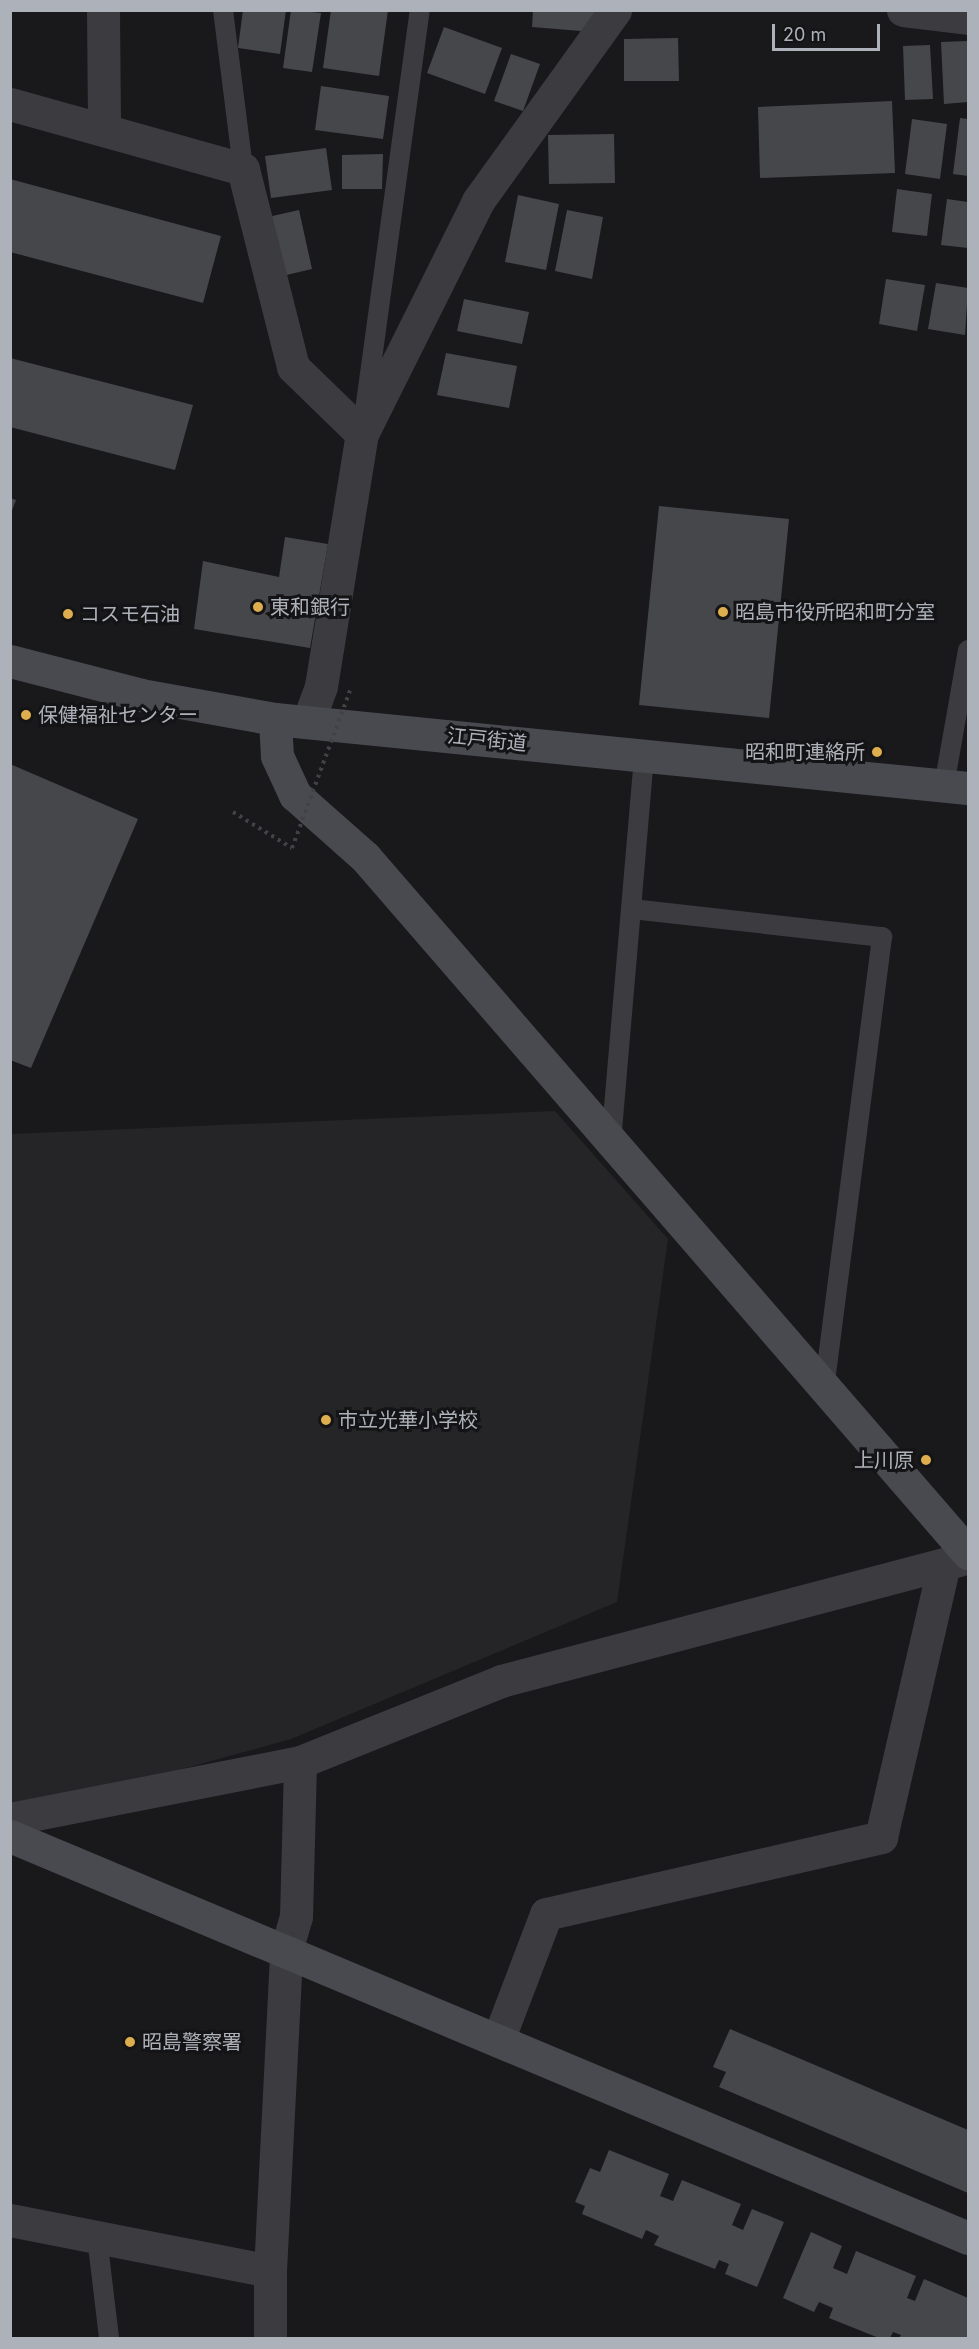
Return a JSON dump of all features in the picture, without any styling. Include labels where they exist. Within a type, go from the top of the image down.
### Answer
[{"type":"street","points":[[103,10],[104,130]]},
{"type":"street","points":[[308,722],[321,686],[362,434],[478,201],[615,10]]},
{"type":"street","points":[[903,10],[969,18]]},
{"type":"street","points":[[10,104],[243,169],[293,367],[362,434]]},
{"type":"street","name":"江戸街道","points":[[10,661],[141,695],[275,719],[956,787]]},
{"type":"street","points":[[275,719],[277,756],[295,795],[365,857],[611,1142],[825,1383],[960,1559]]},
{"type":"street","points":[[10,1819],[300,1762],[501,1681],[960,1559]]},
{"type":"street","points":[[498,2040],[546,1914],[881,1837],[960,1559]]},
{"type":"street","points":[[270,2338],[270,2271],[286,1951],[296,1917],[300,1762]]},
{"type":"street","points":[[10,1836],[969,2238]]},
{"type":"street","points":[[10,2220],[270,2271]]},
{"type":"lane","points":[[223,10],[243,169]]},
{"type":"lane","points":[[362,434],[420,10]]},
{"type":"lane","points":[[956,787],[969,650]]},
{"type":"lane","points":[[611,1142],[644,756]]},
{"type":"lane","points":[[632,909],[882,938],[825,1383]]},
{"type":"lane","points":[[98,2237],[110,2338]]},
{"type":"path","points":[[233,812],[292,848],[350,690]]},
{"type":"shaded area","name":"市立光華小学校","points":[[555,1111],[668,1239],[617,1602],[291,1739],[11,1816],[10,1134]]},
{"type":"building","points":[[243,10],[286,10],[280,54],[238,48]]},
{"type":"building","points":[[291,10],[321,13],[312,72],[283,68]]},
{"type":"building","points":[[331,10],[388,10],[379,76],[323,68]]},
{"type":"building","points":[[533,10],[595,10],[593,32],[532,27]]},
{"type":"building","points":[[444,27],[502,48],[485,94],[427,73]]},
{"type":"building","points":[[678,38],[679,81],[624,81],[624,39]]},
{"type":"building","points":[[968,41],[968,102],[944,104],[941,42]]},
{"type":"building","points":[[930,45],[933,99],[905,100],[903,46]]},
{"type":"building","points":[[511,54],[540,64],[523,111],[494,101]]},
{"type":"building","points":[[321,86],[389,96],[383,139],[315,130]]},
{"type":"building","points":[[892,101],[895,173],[760,178],[758,107]]},
{"type":"building","points":[[960,118],[968,119],[968,176],[953,174]]},
{"type":"building","points":[[912,119],[947,124],[940,179],[905,174]]},
{"type":"building","points":[[614,134],[615,183],[549,184],[548,135]]},
{"type":"building","points":[[326,148],[332,190],[271,198],[265,156]]},
{"type":"building","points":[[383,154],[382,189],[342,189],[342,155]]},
{"type":"building","points":[[10,179],[221,236],[203,303],[10,252]]},
{"type":"building","points":[[897,189],[932,194],[927,236],[892,232]]},
{"type":"building","points":[[518,195],[559,204],[546,270],[505,262]]},
{"type":"building","points":[[947,199],[968,202],[968,248],[941,245]]},
{"type":"building","points":[[299,210],[312,269],[282,276],[268,217]]},
{"type":"building","points":[[567,210],[603,217],[592,279],[555,271]]},
{"type":"building","points":[[886,279],[925,285],[917,331],[879,324]]},
{"type":"building","points":[[936,283],[968,288],[965,335],[928,329]]},
{"type":"building","points":[[464,299],[529,312],[522,344],[457,331]]},
{"type":"building","points":[[446,353],[517,366],[509,408],[437,395]]},
{"type":"building","points":[[10,358],[193,405],[175,470],[10,427]]},
{"type":"building","points":[[10,498],[16,500],[11,513],[10,513]]},
{"type":"building","points":[[659,506],[789,519],[769,718],[639,705]]},
{"type":"building","points":[[285,537],[328,544],[310,648],[194,629],[203,561],[279,577]]},
{"type":"building","points":[[10,764],[138,819],[31,1068],[10,1060]]},
{"type":"building","points":[[730,2029],[968,2130],[968,2193],[719,2087],[726,2072],[713,2067]]},
{"type":"building","points":[[609,2150],[669,2174],[660,2196],[673,2201],[682,2180],[741,2204],[732,2225],[743,2230],[752,2209],[784,2222],[757,2287],[725,2274],[729,2264],[719,2260],[715,2269],[654,2245],[659,2236],[646,2230],[642,2239],[582,2214],[585,2206],[575,2202],[590,2168],[600,2172]]},
{"type":"building","points":[[811,2232],[842,2246],[833,2268],[847,2274],[856,2251],[916,2276],[907,2298],[915,2301],[924,2279],[968,2298],[968,2338],[899,2338],[901,2335],[893,2332],[890,2338],[879,2338],[829,2318],[833,2308],[819,2302],[814,2312],[783,2298]]},
{"type":"place","name":"東和銀行","points":[[258,607]]},
{"type":"place","name":"昭島市役所昭和町分室","points":[[723,612]]},
{"type":"place","name":"コスモ石油","points":[[68,614]]},
{"type":"place","name":"保健福祉センター","points":[[26,715]]},
{"type":"place","name":"昭和町連絡所","points":[[877,752]]},
{"type":"place","name":"市立光華小学校","points":[[326,1420]]},
{"type":"place","name":"上川原","points":[[926,1460]]},
{"type":"place","name":"昭島警察署","points":[[130,2042]]}]
